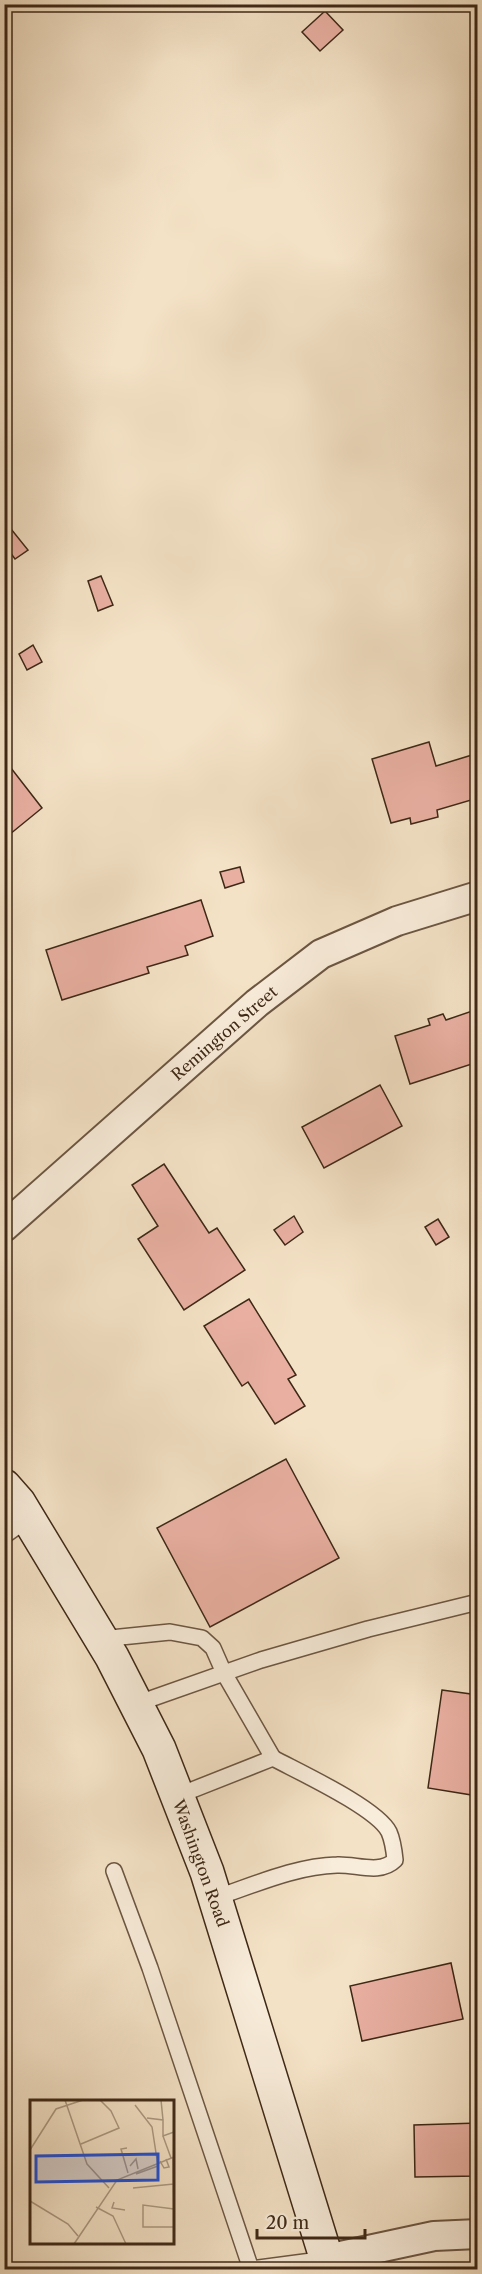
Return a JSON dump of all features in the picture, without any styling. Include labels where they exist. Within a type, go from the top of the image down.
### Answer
[{"type":"street","name":"Remington Street","points":[[4,1227],[257,1003],[321,954],[397,921],[477,896]]},
{"type":"street","name":"Washington Road","points":[[4,1486],[19,1503],[16,1527],[100,1639],[159,1749],[215,1898],[329,2264]]},
{"type":"street","points":[[329,2264],[434,2236],[477,2234]]},
{"type":"lane","points":[[136,1704],[224,1673],[368,1629],[477,1602]]},
{"type":"lane","points":[[100,1639],[170,1632],[202,1638],[213,1648],[224,1673],[273,1758],[373,1814],[388,1831],[394,1846],[394,1860],[388,1866],[380,1868],[334,1864],[215,1898]]},
{"type":"lane","points":[[177,1796],[273,1758]]},
{"type":"lane","points":[[114,1871],[150,1968],[251,2270],[329,2264]]},
{"type":"building","points":[[325,11],[343,30],[320,51],[302,32]]},
{"type":"building","points":[[7,524],[28,550],[15,559],[4,544],[4,525]]},
{"type":"building","points":[[101,576],[113,605],[98,611],[88,581]]},
{"type":"building","points":[[33,645],[42,662],[27,670],[19,654]]},
{"type":"building","points":[[429,742],[436,766],[472,755],[478,775],[478,798],[437,810],[438,817],[411,824],[410,818],[391,823],[372,759]]},
{"type":"building","points":[[4,768],[7,771],[11,768],[42,808],[4,839]]},
{"type":"building","points":[[240,867],[244,882],[225,888],[220,872]]},
{"type":"building","points":[[201,900],[213,936],[185,946],[188,955],[147,967],[149,973],[62,1000],[46,950]]},
{"type":"building","points":[[478,1009],[478,1062],[410,1084],[395,1036],[430,1025],[428,1019],[443,1014],[446,1020]]},
{"type":"building","points":[[380,1085],[402,1126],[324,1168],[302,1127]]},
{"type":"building","points":[[164,1164],[209,1233],[217,1228],[245,1270],[184,1310],[138,1239],[158,1226],[132,1185]]},
{"type":"building","points":[[294,1216],[303,1232],[285,1245],[274,1230]]},
{"type":"building","points":[[438,1219],[449,1237],[436,1245],[425,1227]]},
{"type":"building","points":[[249,1299],[296,1375],[288,1379],[305,1406],[275,1424],[248,1382],[242,1386],[204,1326]]},
{"type":"building","points":[[286,1459],[339,1558],[210,1627],[157,1528]]},
{"type":"building","points":[[442,1690],[478,1695],[478,1796],[428,1788]]},
{"type":"building","points":[[451,1963],[463,2019],[362,2041],[350,1986]]},
{"type":"building","points":[[478,2123],[478,2176],[415,2177],[414,2125]]}]
